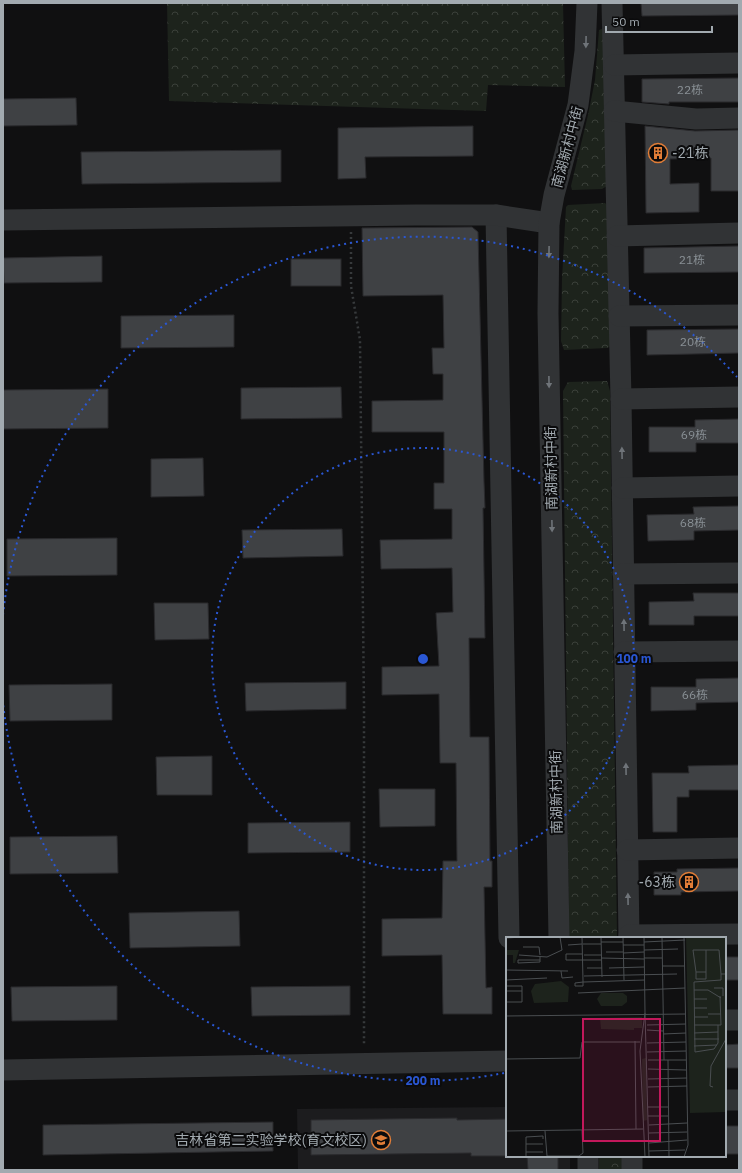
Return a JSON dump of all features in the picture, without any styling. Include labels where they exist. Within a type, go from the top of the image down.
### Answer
[{"type":"street","name":"南湖新村中街","points":[[559,937],[548,321],[549,223],[556,189],[578,105],[585,51],[586,3]]},
{"type":"street","points":[[612,3],[621,399],[629,937],[739,934]]},
{"type":"street","points":[[614,65],[739,63]]},
{"type":"street","points":[[614,111],[696,119],[739,118]]},
{"type":"street","points":[[496,215],[508,937]]},
{"type":"street","points":[[3,220],[496,215],[549,223]]},
{"type":"street","points":[[617,236],[739,233]]},
{"type":"street","points":[[619,316],[739,315]]},
{"type":"street","points":[[621,399],[739,397]]},
{"type":"street","points":[[622,488],[739,486]]},
{"type":"street","points":[[623,574],[739,573]]},
{"type":"street","points":[[624,652],[739,651]]},
{"type":"street","points":[[628,850],[739,848]]},
{"type":"street","points":[[726,1020],[739,1020]]},
{"type":"street","points":[[3,1070],[506,1061]]},
{"type":"street","points":[[726,1100],[739,1100]]},
{"type":"street","points":[[588,1157],[588,1170]]},
{"type":"street","points":[[632,1157],[632,1170]]},
{"type":"path","points":[[351,216],[351,286],[360,340],[364,706],[364,1063]]},
{"type":"shaded area","name":"吉林省第二实验学校(育文校区)","points":[[506,1107],[506,1157],[570,1157],[570,1170],[298,1170],[297,1109]]},
{"type":"green space","points":[[167,3],[563,3],[565,87],[488,85],[486,111],[169,101]]},
{"type":"green space","points":[[602,29],[605,31],[607,186],[602,189],[572,190],[571,186],[595,80],[599,30]]},
{"type":"green space","points":[[605,203],[608,206],[611,346],[607,348],[564,350],[561,341],[562,279],[566,207],[568,205]]},
{"type":"green space","points":[[607,381],[610,391],[617,937],[569,937],[563,391],[568,382]]},
{"type":"green space","points":[[599,1157],[624,1157],[624,1170],[599,1170]]},
{"type":"building","points":[[641,3],[739,3],[739,15],[642,16]]},
{"type":"building","points":[[739,78],[739,102],[669,102],[669,104],[642,102],[642,79]]},
{"type":"building","points":[[76,98],[77,125],[3,126],[3,99]]},
{"type":"building","points":[[473,126],[473,156],[365,157],[366,178],[338,179],[338,128]]},
{"type":"building","points":[[645,126],[695,131],[739,130],[739,191],[711,191],[711,158],[670,159],[670,184],[699,183],[699,212],[646,213]]},
{"type":"building","points":[[281,150],[281,182],[82,184],[81,152]]},
{"type":"building","points":[[472,227],[478,232],[485,508],[483,508],[485,638],[469,638],[470,737],[489,737],[490,861],[492,861],[492,887],[484,887],[486,988],[492,987],[492,1014],[443,1014],[442,955],[382,956],[382,919],[442,918],[443,861],[457,861],[456,763],[440,763],[439,694],[382,695],[382,667],[439,666],[436,613],[453,612],[452,568],[381,569],[380,540],[452,539],[452,509],[434,509],[434,483],[444,483],[444,432],[372,432],[372,401],[443,400],[443,374],[433,374],[432,348],[444,348],[443,295],[363,296],[362,228]]},
{"type":"building","points":[[739,246],[739,272],[644,273],[644,248]]},
{"type":"building","points":[[102,256],[102,282],[4,283],[3,258]]},
{"type":"building","points":[[291,259],[341,259],[341,286],[291,286]]},
{"type":"building","points":[[234,315],[234,347],[121,348],[121,316]]},
{"type":"building","points":[[739,329],[739,353],[647,355],[647,330]]},
{"type":"building","points":[[341,387],[342,418],[241,419],[241,388]]},
{"type":"building","points":[[108,389],[108,428],[3,429],[3,390]]},
{"type":"building","points":[[739,419],[739,443],[696,443],[696,452],[649,452],[649,427],[695,427],[695,420]]},
{"type":"building","points":[[203,458],[204,496],[151,497],[151,459]]},
{"type":"building","points":[[739,506],[739,530],[694,531],[694,540],[648,541],[647,515],[694,514],[693,507]]},
{"type":"building","points":[[342,529],[343,556],[243,558],[242,530]]},
{"type":"building","points":[[117,538],[117,575],[7,576],[7,539]]},
{"type":"building","points":[[693,593],[739,593],[739,616],[694,616],[694,625],[649,625],[649,602],[694,601]]},
{"type":"building","points":[[154,603],[208,603],[209,639],[155,640]]},
{"type":"building","points":[[739,678],[739,702],[696,703],[696,710],[651,711],[651,687],[696,687],[696,679]]},
{"type":"building","points":[[346,682],[346,709],[246,711],[245,683]]},
{"type":"building","points":[[112,684],[112,720],[10,721],[9,685]]},
{"type":"building","points":[[212,756],[212,795],[157,795],[156,757]]},
{"type":"building","points":[[739,765],[739,790],[689,790],[689,797],[677,797],[677,832],[653,832],[652,773],[689,773],[688,766]]},
{"type":"building","points":[[379,789],[435,789],[435,826],[380,827]]},
{"type":"building","points":[[350,822],[350,852],[248,853],[248,823]]},
{"type":"building","points":[[117,836],[118,873],[10,874],[10,837]]},
{"type":"building","name":"-63栋","points":[[739,868],[739,891],[681,892],[681,895],[654,895],[654,872],[677,872],[677,869]]},
{"type":"building","points":[[239,911],[240,946],[130,948],[129,913]]},
{"type":"building","points":[[726,957],[739,957],[739,980],[726,980]]},
{"type":"building","points":[[117,986],[117,1020],[12,1021],[11,987]]},
{"type":"building","points":[[350,986],[350,1015],[252,1016],[251,987]]},
{"type":"building","points":[[739,1044],[739,1068],[726,1068],[726,1045]]},
{"type":"building","points":[[457,1118],[457,1120],[506,1119],[506,1156],[471,1156],[471,1153],[311,1155],[311,1120]]},
{"type":"building","points":[[273,1122],[273,1151],[43,1155],[43,1125]]},
{"type":"building","points":[[726,1126],[739,1126],[739,1154],[726,1154]]},
{"type":"building","points":[[527,1157],[558,1157],[558,1170],[528,1170]]},
{"type":"place","name":"-21栋","points":[[658,153]]},
{"type":"place","name":"-63栋","points":[[689,882]]},
{"type":"place","name":"吉林省第二实验学校(育文校区)","points":[[381,1140]]}]
